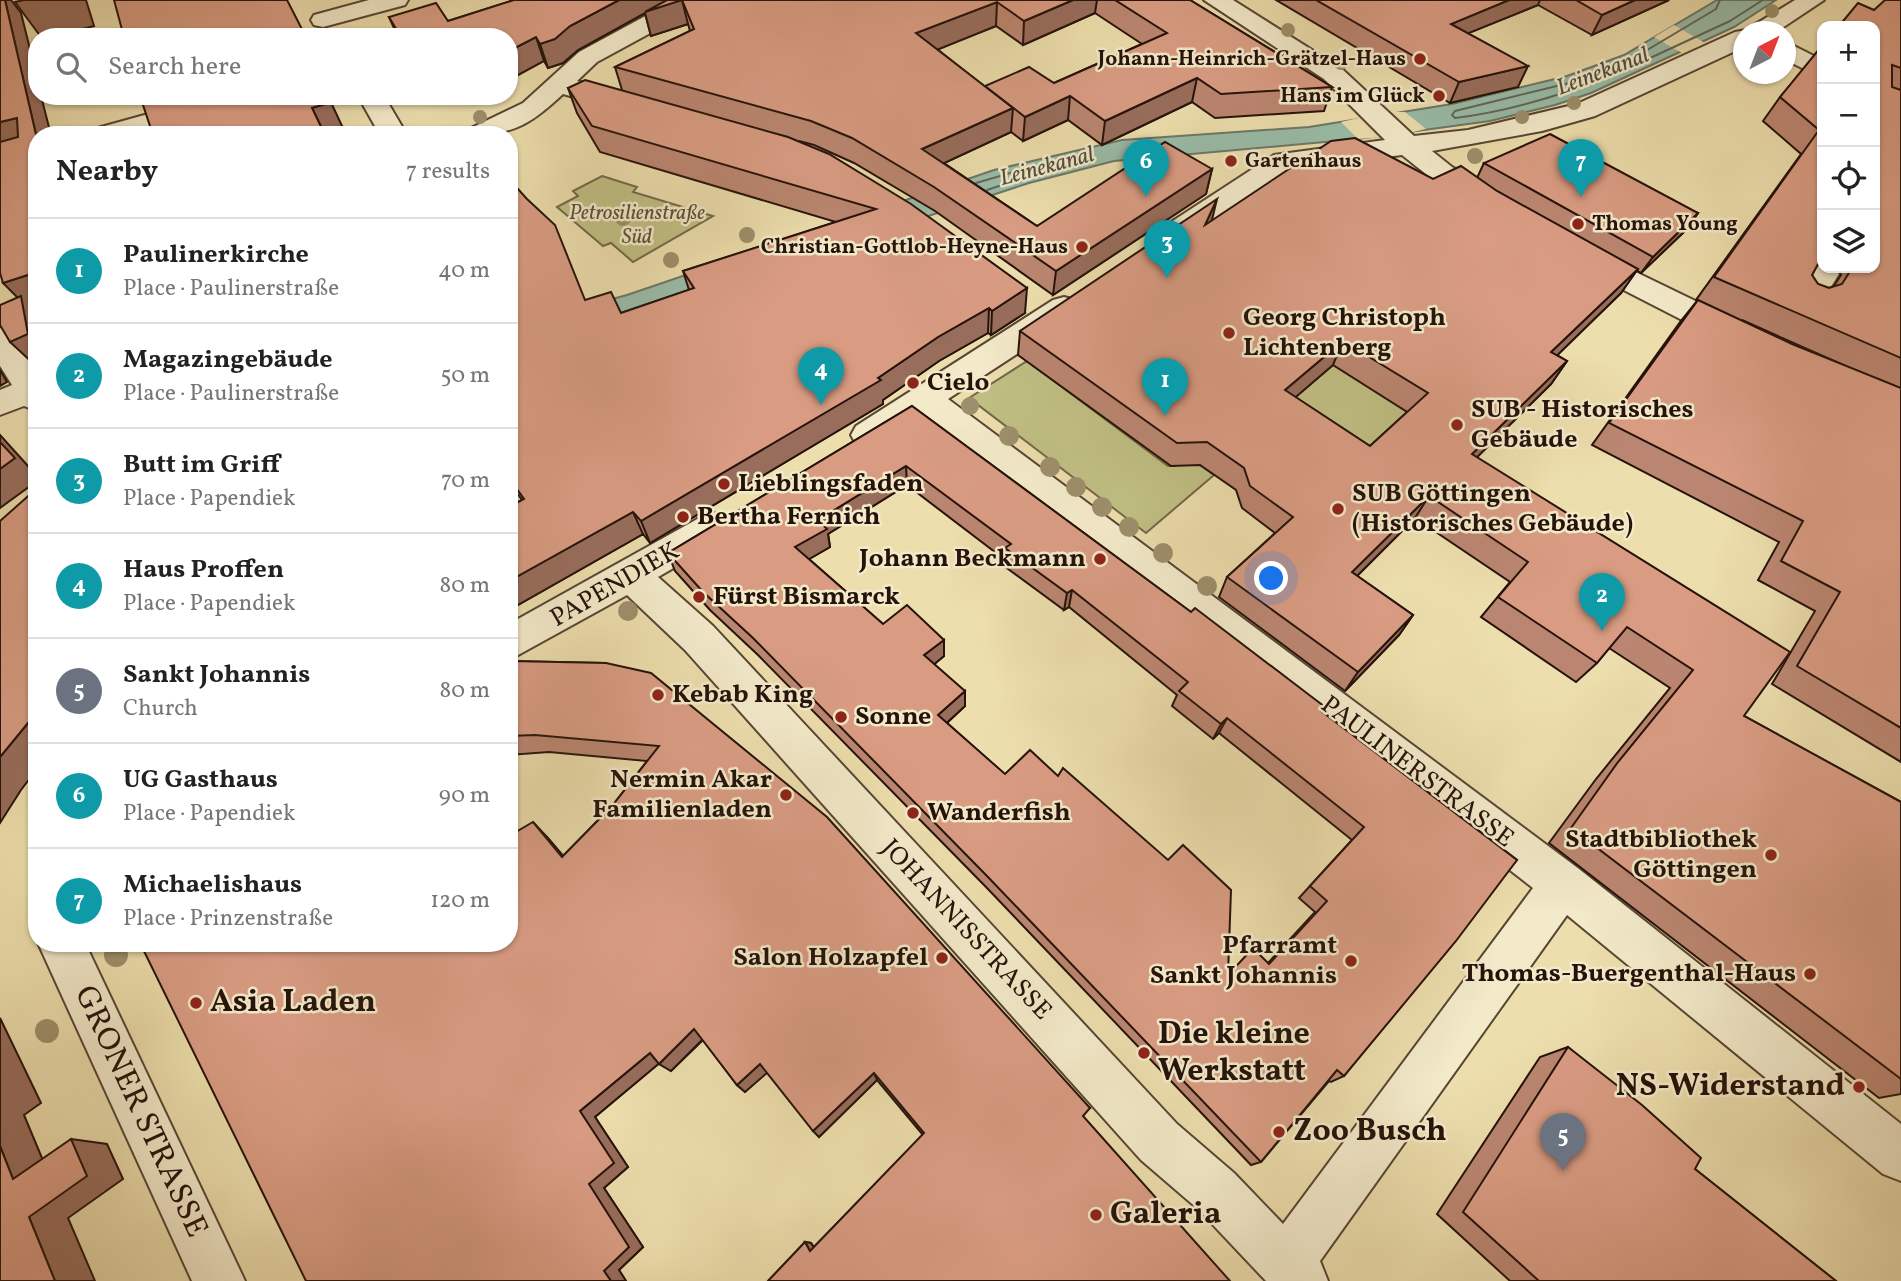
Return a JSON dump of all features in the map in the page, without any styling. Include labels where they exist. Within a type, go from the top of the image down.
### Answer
[{"type":"street","points":[[323,19],[396,0]]},
{"type":"street","points":[[497,126],[532,109],[570,70],[615,40],[693,0]]},
{"type":"street","points":[[1216,0],[1333,74],[1402,141],[1443,173],[1514,216]]},
{"type":"street","points":[[1776,21],[1812,0]]},
{"type":"street","points":[[1151,249],[1284,161],[1402,141],[1542,123],[1586,110],[1733,42]]},
{"type":"street","points":[[1796,56],[1817,67]]},
{"type":"street","points":[[556,84],[647,110]]},
{"type":"street","points":[[376,105],[389,126]]},
{"type":"street","points":[[135,126],[159,119]]},
{"type":"street","points":[[1559,242],[1708,321],[1762,346]]},
{"type":"street","points":[[837,454],[925,399],[1043,307],[1086,293]]},
{"type":"street","points":[[0,339],[28,385]]},
{"type":"street","points":[[0,403],[28,396]]},
{"type":"street","name":"PAULINERSTRASSE","points":[[925,399],[1563,884],[1901,1156]]},
{"type":"street","name":"PAPENDIEK","points":[[518,639],[736,514]]},
{"type":"street","name":"JOHANNISSTRASSE","points":[[632,576],[699,638],[1159,1142],[1216,1191],[1294,1272]]},
{"type":"street","points":[[1294,1272],[1563,884]]},
{"type":"street","name":"GRONER STRASSE","points":[[65,952],[219,1281]]},
{"type":"green space","name":"Petrosilienstraße Süd","points":[[602,176],[637,187],[633,192],[713,216],[633,262],[611,243],[603,246],[557,207],[578,196],[573,191]]},
{"type":"green space","points":[[1027,361],[1168,466],[1174,466],[1184,454],[1214,475],[1146,533],[969,398]]},
{"type":"green space","points":[[1333,365],[1415,416],[1358,468],[1276,414]]},
{"type":"water","name":"Leinekanal","points":[[1717,0],[1776,0],[1743,21],[1733,21],[1733,27],[1591,93],[1555,105],[1490,121],[1358,139],[1114,161],[1029,183],[620,317],[518,326],[627,295],[994,170],[1122,140],[1309,127],[1452,104],[1567,76],[1624,55]]},
{"type":"pier","points":[[1674,25],[1705,43],[1682,53],[1654,37]]},
{"type":"pier","points":[[1385,112],[1405,112],[1426,129],[1396,136],[1358,139],[1341,122]]},
{"type":"building","points":[[0,0],[5,0],[34,126],[28,126],[28,275],[3,283],[0,273],[0,142],[18,137],[17,118],[0,122]]},
{"type":"building","points":[[114,0],[287,0],[301,28],[122,28]]},
{"type":"building","points":[[514,0],[619,0],[570,26],[555,39],[540,44],[536,37],[518,46],[518,28],[396,28],[389,17],[436,3],[448,21]]},
{"type":"building","points":[[667,0],[682,0],[645,12]]},
{"type":"building","points":[[682,0],[1073,0],[1024,21],[997,2],[916,33],[1013,108],[922,149],[1037,226],[1165,142],[1212,169],[1056,271],[934,187],[852,138],[811,121],[615,67],[694,29]]},
{"type":"building","points":[[1115,0],[1190,0],[1332,87],[1221,94],[1197,78],[1105,121],[1070,96],[1025,117],[985,86],[1029,67],[1054,83],[1167,33]]},
{"type":"building","points":[[1316,0],[1509,0],[1451,24],[1528,66],[1459,82]]},
{"type":"building","points":[[1576,0],[1635,0],[1602,15]]},
{"type":"building","points":[[1885,0],[1901,0],[1901,68],[1892,65],[1892,87],[1901,90],[1901,358],[1714,277],[1817,133],[1817,266],[1812,275],[1818,284],[1829,288],[1842,284],[1849,273],[1880,273],[1880,21],[1843,21],[1858,3],[1874,10]]},
{"type":"building","points":[[1817,52],[1817,128],[1780,97],[1791,84],[1796,84],[1796,77]]},
{"type":"building","points":[[585,80],[788,137],[829,154],[911,204],[1027,288],[992,311],[989,308],[938,337],[878,378],[881,380],[641,521],[633,512],[518,576],[518,502],[524,499],[518,491],[518,189],[555,225],[585,300],[611,292],[621,313],[694,288],[683,271],[876,209],[592,126],[568,88]]},
{"type":"building","points":[[143,105],[322,105],[312,108],[321,126],[150,126]]},
{"type":"building","points":[[1550,134],[1698,213],[1653,257],[1484,163]]},
{"type":"building","points":[[1355,138],[1433,179],[1461,166],[1497,191],[1638,269],[1551,352],[1567,361],[1472,454],[1790,652],[1744,716],[1901,802],[1901,1079],[1571,828],[1618,762],[1693,670],[1627,627],[1597,663],[1498,597],[1528,562],[1429,496],[1352,572],[1413,615],[1358,672],[1227,577],[1293,517],[1250,486],[1244,468],[1207,442],[1177,443],[1020,331],[1217,199],[1205,225],[1331,141]],"holes":[[[1343,341],[1428,393],[1370,446],[1285,390]]]},
{"type":"building","points":[[21,296],[28,334],[10,342],[0,325],[0,305]]},
{"type":"building","points":[[1698,300],[1792,344],[1901,388],[1901,728],[1797,666],[1840,592],[1781,561],[1803,521],[1609,423]]},
{"type":"building","points":[[912,406],[1191,612],[1195,608],[1325,707],[1321,711],[1517,860],[1456,941],[1344,1076],[1337,1070],[1261,1162],[987,876],[753,638],[703,592],[668,553]],"holes":[[[906,466],[1011,544],[1005,548],[1067,593],[1072,590],[1188,682],[1179,691],[1221,724],[1227,718],[1364,827],[1310,886],[1327,901],[1269,964],[1253,948],[1228,975],[1231,890],[1183,845],[1168,860],[1063,768],[1058,776],[1030,750],[1005,774],[938,715],[965,691],[924,655],[944,640],[907,605],[883,624],[795,547],[827,529],[818,520]]]},
{"type":"building","points":[[0,442],[15,458],[0,469]]},
{"type":"building","points":[[28,496],[28,723],[0,757],[0,521]]},
{"type":"building","points":[[518,661],[606,663],[651,673],[827,817],[1090,1108],[1083,1116],[1230,1281],[768,1281],[805,1242],[810,1251],[924,1133],[874,1073],[813,1131],[760,1064],[737,1085],[694,1029],[659,1064],[650,1053],[580,1111],[614,1163],[589,1184],[629,1247],[604,1271],[611,1281],[306,1281],[144,952],[518,952],[518,831],[533,822],[562,857],[612,806],[659,746],[518,736]]},
{"type":"building","points":[[1568,1047],[1642,1105],[1701,1158],[1695,1169],[1836,1281],[1539,1281],[1463,1212]]},
{"type":"building","points":[[71,1139],[87,1176],[29,1217],[55,1281],[0,1281],[0,1146],[13,1179]]},
{"type":"place","name":"Johann-Heinrich-Grätzel-Haus","points":[[1420,59]]},
{"type":"place","name":"Hans im Glück","points":[[1439,96]]},
{"type":"place","name":"Gartenhaus","points":[[1231,161]]},
{"type":"place","name":"UG Gasthaus","points":[[1146,197]]},
{"type":"place","name":"Michaelishaus","points":[[1581,197]]},
{"type":"place","name":"Thomas Young","points":[[1578,224]]},
{"type":"place","name":"Christian-Gottlob-Heyne-Haus","points":[[1082,247]]},
{"type":"place","name":"Butt im Griff","points":[[1167,278]]},
{"type":"place","name":"Georg Christoph Lichtenberg","points":[[1229,333]]},
{"type":"place","name":"Cielo","points":[[913,383]]},
{"type":"place","name":"Haus Proffen","points":[[821,405]]},
{"type":"place","name":"Paulinerkirche","points":[[1165,416]]},
{"type":"place","name":"SUB - Historisches Gebäude","points":[[1457,425]]},
{"type":"place","name":"Lieblingsfaden","points":[[724,484]]},
{"type":"place","name":"SUB Göttingen (Historisches Gebäude)","points":[[1338,509]]},
{"type":"place","name":"Bertha Fernich","points":[[683,517]]},
{"type":"place","name":"Johann Beckmann","points":[[1100,559]]},
{"type":"place","name":"Fürst Bismarck","points":[[699,597]]},
{"type":"place","name":"Magazingebäude","points":[[1602,631]]},
{"type":"place","name":"Kebab King","points":[[658,695]]},
{"type":"place","name":"Sonne","points":[[841,717]]},
{"type":"place","name":"Nermin Akar Familienladen","points":[[786,795]]},
{"type":"place","name":"Wanderfish","points":[[913,813]]},
{"type":"place","name":"Stadtbibliothek Göttingen","points":[[1771,855]]},
{"type":"place","name":"Salon Holzapfel","points":[[942,958]]},
{"type":"place","name":"Pfarramt Sankt Johannis","points":[[1351,961]]},
{"type":"place","name":"Thomas-Buergenthal-Haus","points":[[1810,974]]},
{"type":"place","name":"Asia Laden","points":[[196,1003]]},
{"type":"place","name":"Die kleine Werkstatt","points":[[1144,1053]]},
{"type":"place","name":"NS-Widerstand","points":[[1859,1087]]},
{"type":"place","name":"Zoo Busch","points":[[1279,1132]]},
{"type":"place","name":"Sankt Johannis","points":[[1563,1171]]},
{"type":"place","name":"Galeria","points":[[1096,1215]]}]
